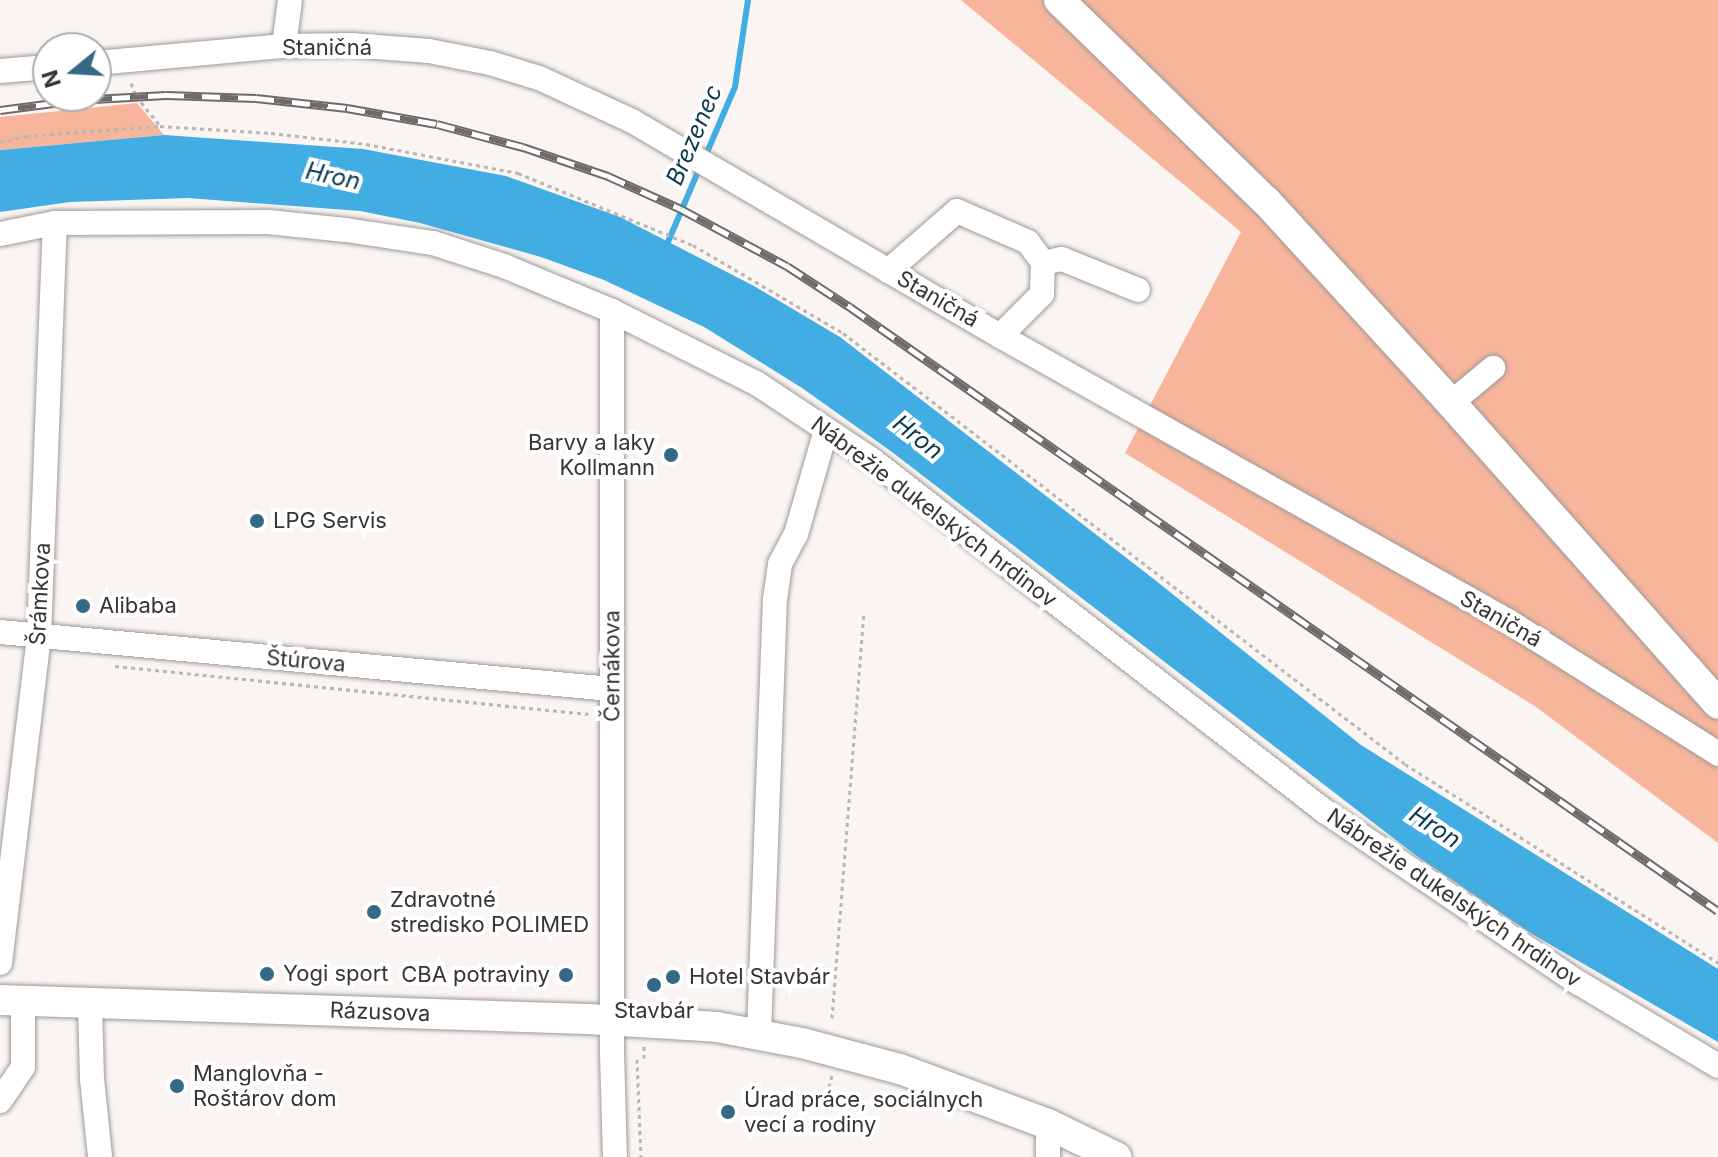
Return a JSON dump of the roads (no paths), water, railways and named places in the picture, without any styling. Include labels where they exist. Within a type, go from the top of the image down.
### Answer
[{"type":"main road","points":[[1059,0],[1214,148],[1451,403],[1718,704]]},
{"type":"main road","name":"Rázusova","points":[[11,1000],[614,1021],[692,1025],[759,1034],[900,1069],[1048,1124],[1116,1157]]},
{"type":"street","points":[[284,46],[290,0]]},
{"type":"street","name":"Staničná","points":[[112,61],[284,46],[351,45],[429,51],[490,63],[585,98],[1000,336],[1508,621],[1718,754]]},
{"type":"street","points":[[0,71],[32,68]]},
{"type":"street","points":[[888,271],[957,211],[1028,242],[1043,263],[1042,294],[1000,336]]},
{"type":"street","name":"Nábrežie dukelských hrdinov","points":[[0,234],[55,223],[268,222],[433,243],[504,266],[612,311],[756,383],[872,460],[1323,810],[1566,976],[1718,1066]]},
{"type":"street","name":"Šrámkova","points":[[0,963],[39,636],[55,223]]},
{"type":"street","points":[[1043,263],[1062,259],[1138,290]]},
{"type":"street","name":"Černákova","points":[[612,311],[615,1157]]},
{"type":"street","points":[[1451,403],[1493,368]]},
{"type":"street","points":[[759,1034],[775,600],[780,564],[796,534],[826,430]]},
{"type":"street","name":"Štúrova","points":[[0,632],[611,689]]},
{"type":"street","points":[[0,1101],[23,1067],[11,1000]]},
{"type":"street","points":[[90,1003],[92,1079],[100,1157]]},
{"type":"street","points":[[1048,1124],[1048,1157]]},
{"type":"water","name":"Hron","points":[[164,135],[363,149],[506,176],[620,217],[754,286],[840,337],[1155,580],[1361,745],[1718,969],[1718,1042],[1532,934],[1418,857],[892,452],[802,388],[704,327],[604,280],[541,257],[420,223],[360,211],[188,198],[70,202],[0,212],[0,150]]},
{"type":"waterway","name":"Brezenec","points":[[705,157],[735,87],[748,0]]},
{"type":"waterway","name":"Brezenec","points":[[665,249],[700,167]]},
{"type":"railway","points":[[0,110],[76,100],[166,95],[256,98],[347,108],[437,124],[523,147],[608,176],[681,209],[787,266],[850,307],[1718,911]]},
{"type":"place","name":"Barvy a laky Kollmann","points":[[671,455]]},
{"type":"place","name":"LPG Servis","points":[[257,521]]},
{"type":"place","name":"Alibaba","points":[[83,606]]},
{"type":"place","name":"Zdravotné stredisko POLIMED","points":[[374,912]]},
{"type":"place","name":"Yogi sport","points":[[267,974]]},
{"type":"place","name":"CBA potraviny","points":[[566,975]]},
{"type":"place","name":"Hotel Stavbár","points":[[673,977]]},
{"type":"place","name":"Stavbár","points":[[654,985]]},
{"type":"place","name":"Manglovňa - Roštárov dom","points":[[177,1086]]},
{"type":"place","name":"Úrad práce, sociálnych vecí a rodiny","points":[[728,1112]]}]
